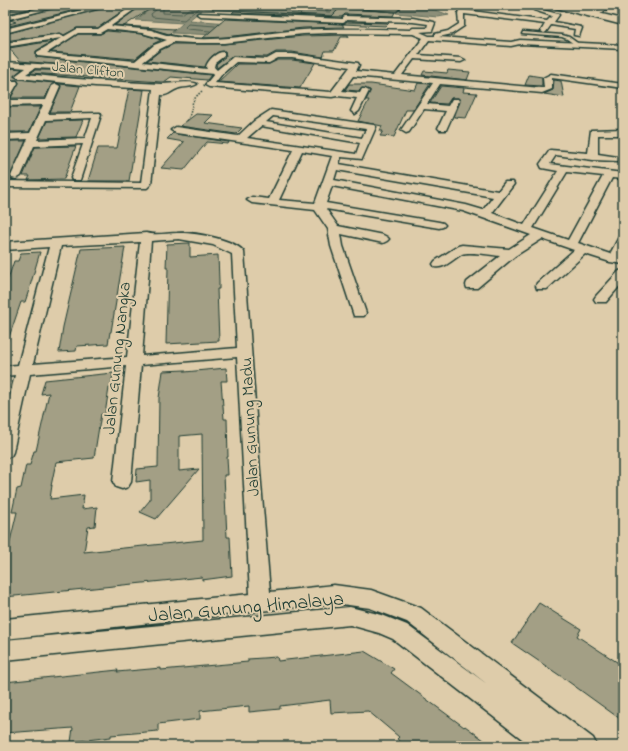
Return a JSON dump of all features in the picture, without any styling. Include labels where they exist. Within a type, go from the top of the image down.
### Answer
[{"type":"street","points":[[5,6],[10,5]]},
{"type":"street","points":[[5,18],[61,5]]},
{"type":"street","points":[[5,31],[29,25],[51,24],[56,21],[56,18],[109,5]]},
{"type":"street","points":[[138,5],[100,31],[76,31],[40,54],[134,70],[216,71]]},
{"type":"street","points":[[342,5],[396,9]]},
{"type":"street","points":[[544,30],[556,15],[537,10],[547,5]]},
{"type":"street","points":[[555,5],[623,22]]},
{"type":"street","points":[[570,5],[597,12],[602,11],[609,5]]},
{"type":"street","points":[[337,30],[344,19],[356,6]]},
{"type":"street","points":[[376,17],[383,8]]},
{"type":"street","points":[[425,36],[450,33],[462,26],[462,8],[512,18],[577,27],[579,28],[577,35]]},
{"type":"street","points":[[505,11],[517,12],[512,18]]},
{"type":"street","points":[[200,14],[312,19],[376,17],[432,23],[430,30],[397,77]]},
{"type":"street","points":[[228,40],[254,16]]},
{"type":"street","points":[[583,19],[604,17]]},
{"type":"street","points":[[267,37],[283,18]]},
{"type":"street","points":[[300,32],[312,19]]},
{"type":"street","points":[[110,28],[142,31],[174,39],[228,40],[267,37],[300,32],[337,30],[430,30]]},
{"type":"street","points":[[360,28],[413,31],[425,36],[511,44],[520,42],[623,48]]},
{"type":"street","points":[[455,34],[512,39],[520,42]]},
{"type":"street","points":[[5,45],[60,36]]},
{"type":"street","points":[[116,85],[134,70],[157,47],[174,39]]},
{"type":"street","points":[[216,71],[210,67],[210,64],[221,54]]},
{"type":"street","points":[[352,82],[351,73],[355,65],[292,56],[276,56],[269,61],[236,58],[216,71],[209,85],[332,95],[336,93],[365,91]]},
{"type":"street","points":[[412,57],[461,60]]},
{"type":"street","points":[[5,58],[11,60],[8,64]]},
{"type":"street","name":"Jalan Clifton","points":[[8,64],[54,68]]},
{"type":"street","name":"Jalan Clifton","points":[[32,66],[19,76],[116,85],[157,87],[172,87],[180,84],[193,84]]},
{"type":"street","points":[[70,81],[88,67]]},
{"type":"street","points":[[351,73],[397,77],[413,76],[542,91],[548,89],[548,78],[553,76],[623,86]]},
{"type":"street","points":[[406,130],[423,106],[438,80]]},
{"type":"street","points":[[336,93],[352,82],[367,84],[355,111]]},
{"type":"street","points":[[5,98],[14,83]]},
{"type":"street","points":[[16,176],[56,86]]},
{"type":"street","points":[[5,184],[140,187],[146,184],[157,99],[157,87]]},
{"type":"street","points":[[157,99],[172,87]]},
{"type":"street","points":[[5,103],[49,102]]},
{"type":"street","points":[[423,106],[453,105],[443,128]]},
{"type":"street","points":[[240,139],[257,123],[269,114],[274,113],[371,127],[359,157],[336,160]]},
{"type":"street","points":[[42,117],[97,115],[76,178]]},
{"type":"street","points":[[257,123],[365,141]]},
{"type":"street","points":[[176,130],[298,149],[336,160],[500,195]]},
{"type":"street","points":[[593,156],[594,132],[623,132]]},
{"type":"street","points":[[5,137],[32,140],[88,141]]},
{"type":"street","points":[[272,201],[298,149]]},
{"type":"street","points":[[615,159],[552,153],[545,164],[546,166],[564,169],[623,176]]},
{"type":"street","points":[[319,206],[336,160]]},
{"type":"street","points":[[527,229],[564,169]]},
{"type":"street","points":[[571,245],[609,174]]},
{"type":"street","points":[[329,182],[466,208],[571,245],[619,259],[623,239]]},
{"type":"street","points":[[485,215],[509,184]]},
{"type":"street","points":[[252,200],[319,206],[439,225]]},
{"type":"street","points":[[319,206],[334,229],[337,246],[359,313]]},
{"type":"street","points":[[334,229],[383,239]]},
{"type":"street","points":[[472,285],[511,253],[541,234]]},
{"type":"street","name":"Jalan Gunung Madu","points":[[146,237],[179,236],[200,238],[224,245],[238,252],[245,352],[254,528],[261,602]]},
{"type":"street","points":[[5,246],[146,237]]},
{"type":"street","name":"Jalan Gunung Nangka","points":[[122,482],[146,237]]},
{"type":"street","points":[[5,451],[56,243]]},
{"type":"street","points":[[439,264],[462,249],[511,253]]},
{"type":"street","points":[[542,286],[583,249]]},
{"type":"street","points":[[601,299],[623,274]]},
{"type":"street","points":[[5,370],[245,352]]},
{"type":"street","name":"Jalan Gunung Himalaya","points":[[5,629],[334,594],[371,599],[414,615],[585,746]]},
{"type":"street","points":[[400,632],[414,615]]},
{"type":"street","name":"Jalan Gunung Himalaya","points":[[5,650],[350,616],[382,624],[400,632],[550,746]]},
{"type":"lane","points":[[523,33],[562,36],[578,45]]},
{"type":"path","points":[[176,130],[174,128],[178,124],[186,121],[191,116],[192,112],[190,104],[192,100],[209,85]]},
{"type":"water","points":[[175,5],[342,5],[332,16],[203,9],[189,20],[229,23],[216,35],[172,33],[183,23],[136,20],[154,6],[171,7]]},
{"type":"water","points":[[402,5],[425,8],[449,15],[438,17],[396,13]]},
{"type":"building","points":[[27,5],[46,5],[8,14],[6,13],[11,12],[6,10]]},
{"type":"building","points":[[65,5],[96,5],[5,27],[5,25],[16,22],[10,20]]},
{"type":"building","points":[[113,5],[131,5],[98,28],[77,28],[64,35],[60,33],[5,41],[5,34]]},
{"type":"building","points":[[142,5],[156,5],[124,26],[115,25]]},
{"type":"building","points":[[340,8],[395,12],[393,16],[345,14],[342,17],[232,13],[234,11],[332,16]]},
{"type":"building","points":[[225,19],[342,24],[344,27],[303,28],[226,37],[203,38]]},
{"type":"building","points":[[347,22],[389,23],[386,26],[343,24]]},
{"type":"building","points":[[124,26],[175,29],[169,34],[151,29]]},
{"type":"building","points":[[107,31],[142,34],[161,40],[153,44],[135,59],[51,52],[78,34],[100,34]]},
{"type":"building","points":[[348,35],[349,37],[341,37],[334,51],[325,51],[323,57],[292,52],[276,52],[267,57],[233,56],[217,68],[216,64],[226,56],[225,51],[218,52],[212,56],[205,67],[147,61],[161,50],[174,44],[224,44],[303,36]]},
{"type":"building","points":[[53,41],[36,51],[36,57],[211,75],[207,80],[171,77],[164,82],[161,82],[30,73],[35,70],[55,70],[59,66],[54,64],[20,61],[9,48]]},
{"type":"building","points":[[278,60],[315,63],[300,88],[218,82],[237,64],[269,64]]},
{"type":"building","points":[[13,68],[22,69],[14,76],[18,79],[54,83],[51,85],[45,98],[11,98],[19,82],[17,80],[11,80],[5,88],[5,73]]},
{"type":"building","points":[[448,70],[470,72],[467,80],[422,75],[424,71],[447,73]]},
{"type":"building","points":[[529,75],[542,77],[542,86],[525,85]]},
{"type":"building","points":[[554,80],[561,81],[564,97],[544,94],[553,90]]},
{"type":"building","points":[[418,83],[430,84],[413,110],[406,110],[394,137],[380,136],[383,131],[380,131],[382,126],[358,121],[369,100],[366,100],[370,90],[362,88],[359,91],[345,90],[349,84],[371,84],[415,90]]},
{"type":"building","points":[[59,84],[80,86],[70,112],[50,112],[61,87]]},
{"type":"building","points":[[441,86],[464,88],[463,92],[477,93],[466,118],[454,117],[460,102],[458,98],[451,98],[447,104],[430,103]]},
{"type":"building","points":[[129,89],[144,90],[129,181],[88,181],[98,148],[117,148]]},
{"type":"building","points":[[9,107],[41,107],[29,132],[5,132],[5,115]]},
{"type":"building","points":[[196,114],[213,115],[205,123],[242,128],[236,134],[180,126]]},
{"type":"building","points":[[83,120],[76,137],[39,138],[47,121]]},
{"type":"building","points":[[173,133],[229,142],[228,144],[207,142],[184,170],[161,168],[184,142],[167,139]]},
{"type":"building","points":[[5,141],[26,141],[10,177],[5,177]]},
{"type":"building","points":[[76,146],[64,179],[28,180],[30,176],[23,176],[35,147]]},
{"type":"building","points":[[190,243],[190,257],[218,255],[219,289],[217,289],[219,341],[166,344],[168,268],[166,268],[167,244]]},
{"type":"building","points":[[125,247],[108,344],[77,346],[76,351],[59,352],[63,327],[81,249]]},
{"type":"building","points":[[40,252],[25,302],[21,302],[7,343],[5,342],[5,279],[8,279],[14,261],[18,261],[21,253]]},
{"type":"building","points":[[226,368],[227,381],[221,381],[224,419],[227,419],[228,475],[224,475],[227,537],[230,537],[232,576],[202,580],[202,577],[5,597],[5,554],[7,554],[17,512],[12,512],[17,489],[21,488],[26,465],[30,465],[34,451],[36,451],[49,393],[41,394],[45,380],[113,373],[105,414],[101,414],[94,458],[56,462],[51,486],[52,485],[50,499],[84,495],[82,509],[97,507],[95,526],[88,527],[84,552],[203,540],[202,434],[179,436],[179,471],[199,469],[156,519],[140,512],[150,500],[150,480],[136,482],[137,469],[158,467],[159,398],[163,371],[185,370],[185,372]]},
{"type":"building","points":[[539,603],[581,629],[577,636],[623,666],[623,721],[512,643]]},
{"type":"building","points":[[364,651],[394,669],[391,673],[492,746],[406,746],[397,739],[399,737],[368,711],[331,713],[330,700],[280,706],[280,709],[249,712],[249,706],[200,711],[200,719],[158,724],[158,731],[111,735],[111,737],[71,742],[73,728],[5,733],[5,682],[118,670],[117,672],[161,668],[161,670],[248,662],[248,659],[277,657],[278,661]]}]
